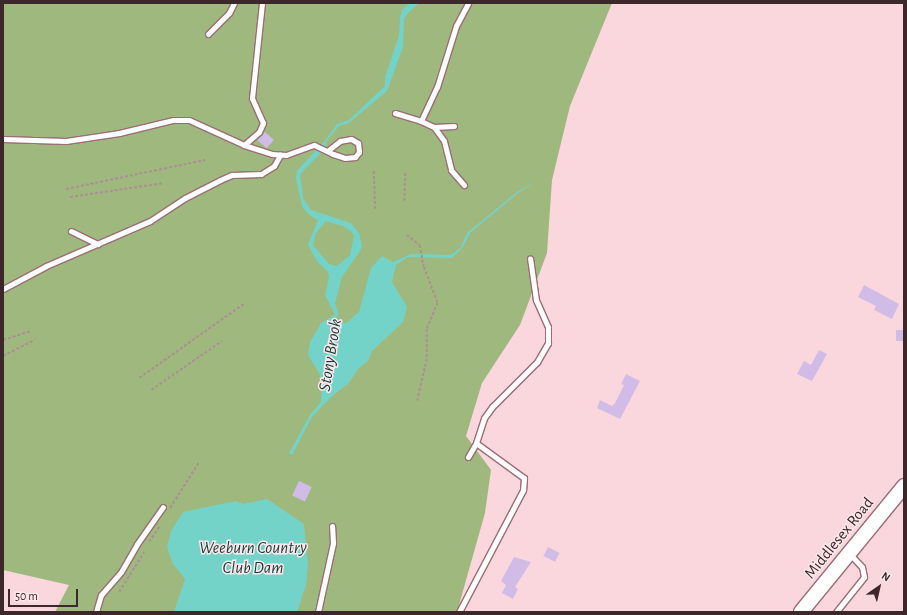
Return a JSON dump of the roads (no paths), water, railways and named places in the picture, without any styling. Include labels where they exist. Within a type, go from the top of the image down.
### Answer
[{"type":"main road","name":"Middlesex Road","points":[[801,612],[904,486]]},
{"type":"lane","points":[[208,34],[229,13],[234,3]]},
{"type":"lane","points":[[244,145],[259,132],[263,123],[252,98],[262,3]]},
{"type":"lane","points":[[421,121],[437,87],[456,26],[468,3]]},
{"type":"lane","points":[[395,113],[421,121],[434,127],[454,126]]},
{"type":"lane","points":[[3,139],[66,140],[119,133],[173,120],[189,120],[244,145],[280,155],[286,155],[314,145],[345,158],[355,157],[359,152],[358,143],[351,139],[340,142],[326,150]]},
{"type":"lane","points":[[434,127],[444,141],[451,170],[464,185]]},
{"type":"lane","points":[[3,289],[46,266],[150,222],[185,198],[220,180],[232,175],[261,174],[274,166],[280,155]]},
{"type":"lane","points":[[71,231],[98,244]]},
{"type":"lane","points":[[468,457],[476,443],[484,418],[492,406],[537,362],[548,343],[548,327],[536,300],[530,258]]},
{"type":"lane","points":[[459,612],[523,490],[524,478],[476,443]]},
{"type":"lane","points":[[96,612],[101,595],[121,572],[137,544],[163,508]]},
{"type":"lane","points":[[318,612],[333,542],[332,526]]},
{"type":"lane","points":[[836,612],[864,577],[862,566],[849,554]]},
{"type":"water","points":[[410,3],[415,3],[404,19],[403,47],[387,91],[349,123],[339,126],[326,142],[326,148],[300,174],[303,198],[311,210],[351,223],[359,233],[362,246],[342,277],[335,303],[338,312],[337,322],[346,323],[359,312],[371,268],[382,256],[393,262],[411,254],[451,255],[461,247],[467,233],[517,192],[537,181],[518,193],[470,233],[463,247],[452,258],[408,257],[396,265],[392,282],[407,307],[403,322],[372,351],[368,361],[358,369],[349,383],[331,397],[312,417],[292,455],[289,453],[310,415],[321,402],[322,378],[308,355],[310,342],[321,323],[335,315],[325,295],[329,277],[328,272],[317,261],[308,245],[318,220],[309,215],[302,206],[296,178],[297,171],[324,142],[337,124],[349,120],[385,86],[385,78],[399,35],[402,10]],"holes":[[[326,221],[343,226],[352,232],[354,236],[350,255],[337,266],[329,264],[313,245],[316,233]]]},
{"type":"water","name":"Weeburn Country Club Dam","points":[[267,499],[304,524],[308,565],[306,585],[297,612],[174,612],[185,579],[173,564],[167,547],[171,531],[183,512],[236,501],[243,504]]},
{"type":"waterway","name":"Stony Brook","points":[[407,11],[416,3]]}]
